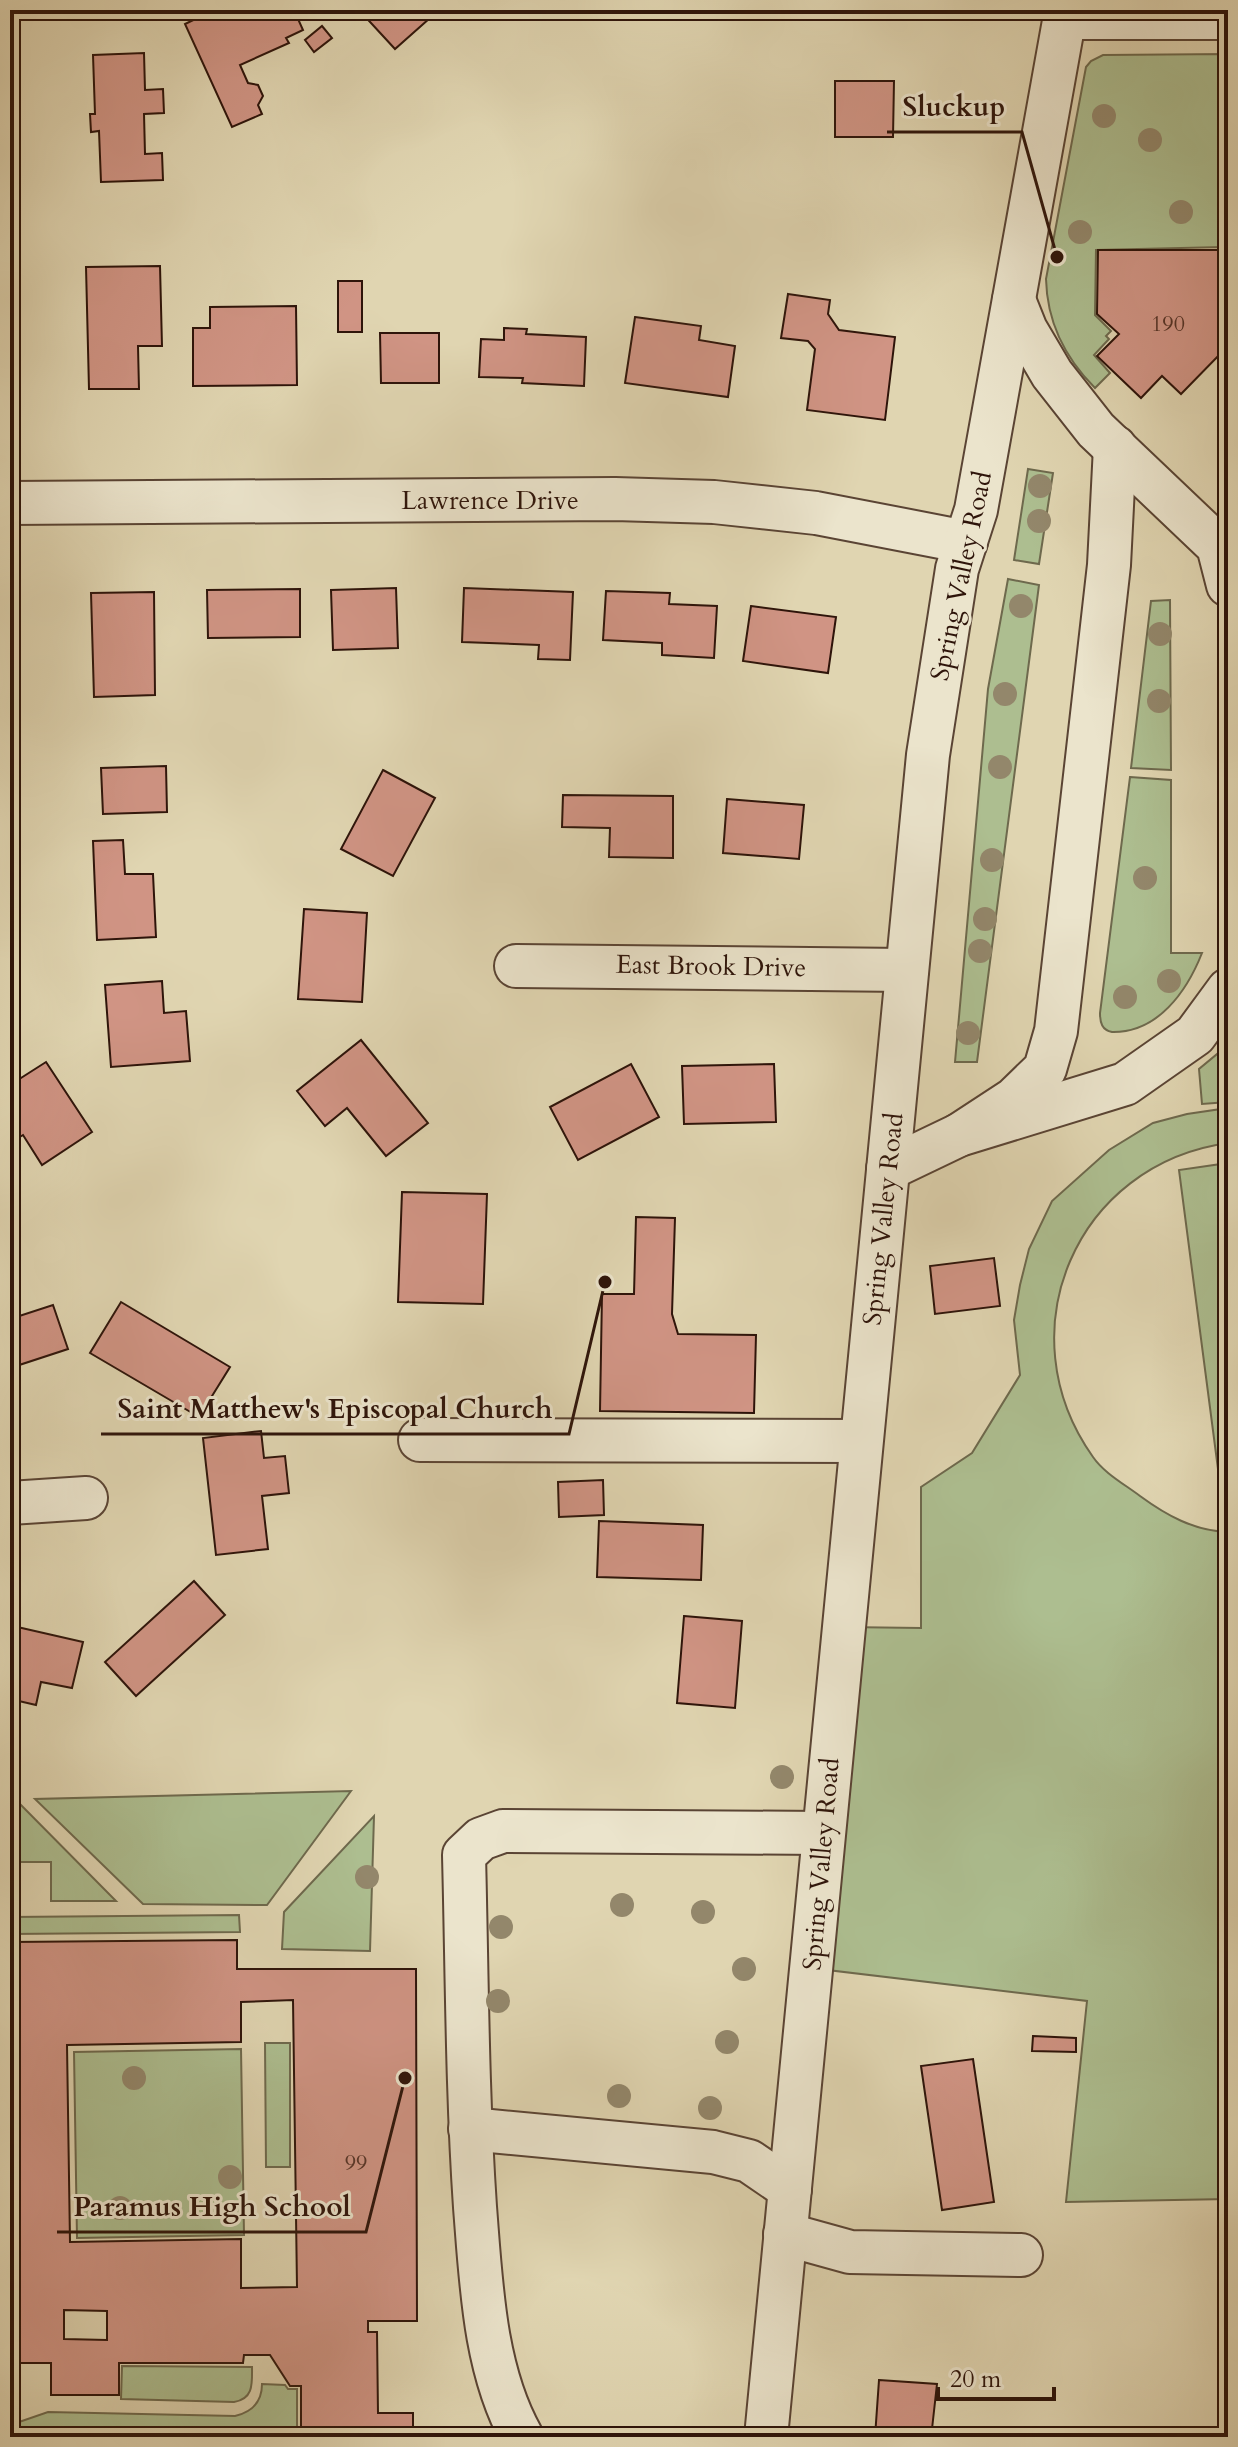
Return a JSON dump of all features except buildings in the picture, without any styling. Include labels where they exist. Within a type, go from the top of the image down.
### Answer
[{"type":"street","points":[[1066,14],[1228,18]]},
{"type":"street","name":"Spring Valley Road","points":[[766,2437],[932,724],[957,569],[976,510],[1066,14]]},
{"type":"street","points":[[1014,300],[1026,330],[1052,374],[1096,430],[1218,546],[1228,585]]},
{"type":"street","points":[[888,1169],[959,1135],[1014,1099],[1045,1069],[1056,1031],[1109,565],[1115,447]]},
{"type":"street","name":"Lawrence Drive","points":[[10,503],[599,499],[714,502],[816,513],[966,542]]},
{"type":"street","name":"East Brook Drive","points":[[516,966],[907,970]]},
{"type":"street","points":[[959,1135],[1125,1084],[1195,1035],[1228,990]]},
{"type":"street","points":[[420,1440],[861,1441]]},
{"type":"street","points":[[10,1503],[86,1498]]},
{"type":"street","points":[[522,2437],[495,2365],[482,2309],[470,2129],[464,1855],[481,1839],[503,1831],[823,1833]]},
{"type":"street","points":[[470,2129],[713,2152],[749,2161],[790,2189]]},
{"type":"street","points":[[785,2234],[850,2252],[1021,2255]]},
{"type":"green space","points":[[1228,54],[1228,274],[1224,274],[1223,247],[1096,250],[1095,315],[1111,331],[1106,336],[1109,339],[1094,355],[1110,373],[1095,388],[1075,364],[1060,338],[1050,310],[1046,279],[1086,67],[1103,55]]},
{"type":"green space","points":[[1028,469],[1053,473],[1039,564],[1014,560]]},
{"type":"green space","points":[[1008,579],[1039,585],[977,1062],[955,1062],[988,689]]},
{"type":"green space","points":[[1170,600],[1171,770],[1131,768],[1151,601]]},
{"type":"green space","points":[[1130,777],[1171,780],[1171,953],[1202,953],[1188,982],[1169,1007],[1143,1025],[1112,1032],[1102,1026],[1100,1013]]},
{"type":"green space","points":[[1228,1045],[1228,1102],[1202,1104],[1199,1069]]},
{"type":"green space","points":[[1228,1108],[1228,1143],[1175,1157],[1130,1183],[1095,1219],[1070,1261],[1057,1308],[1055,1358],[1067,1408],[1093,1457],[1103,1468],[1170,1515],[1204,1529],[1228,1532],[1228,2199],[1066,2202],[1087,2001],[811,1968],[844,1627],[921,1628],[921,1487],[972,1453],[1020,1375],[1014,1320],[1020,1285],[1029,1249],[1052,1201],[1109,1150],[1153,1123]]},
{"type":"green space","points":[[1228,1163],[1228,1515],[1224,1515],[1179,1170]]},
{"type":"green space","points":[[351,1791],[267,1905],[143,1904],[35,1799]]},
{"type":"green space","points":[[10,1803],[19,1803],[116,1901],[51,1901],[51,1862],[10,1862]]},
{"type":"green space","points":[[374,1816],[370,1951],[282,1949],[284,1912]]},
{"type":"green space","points":[[239,1915],[240,1932],[10,1934],[10,1917]]},
{"type":"green space","points":[[265,2043],[290,2043],[290,2167],[266,2167]]},
{"type":"green space","points":[[241,2049],[244,2235],[77,2238],[74,2052]]},
{"type":"green space","points":[[122,2366],[252,2367],[252,2384],[245,2398],[234,2402],[121,2399]]},
{"type":"green space","points":[[262,2384],[297,2389],[297,2437],[19,2437],[19,2422],[48,2412],[235,2416],[255,2405]]},
{"type":"place","name":"Sluckup","points":[[1057,257]]},
{"type":"place","name":"Saint Matthew's Episcopal Church","points":[[605,1282]]},
{"type":"place","name":"Paramus High School","points":[[405,2078]]}]
